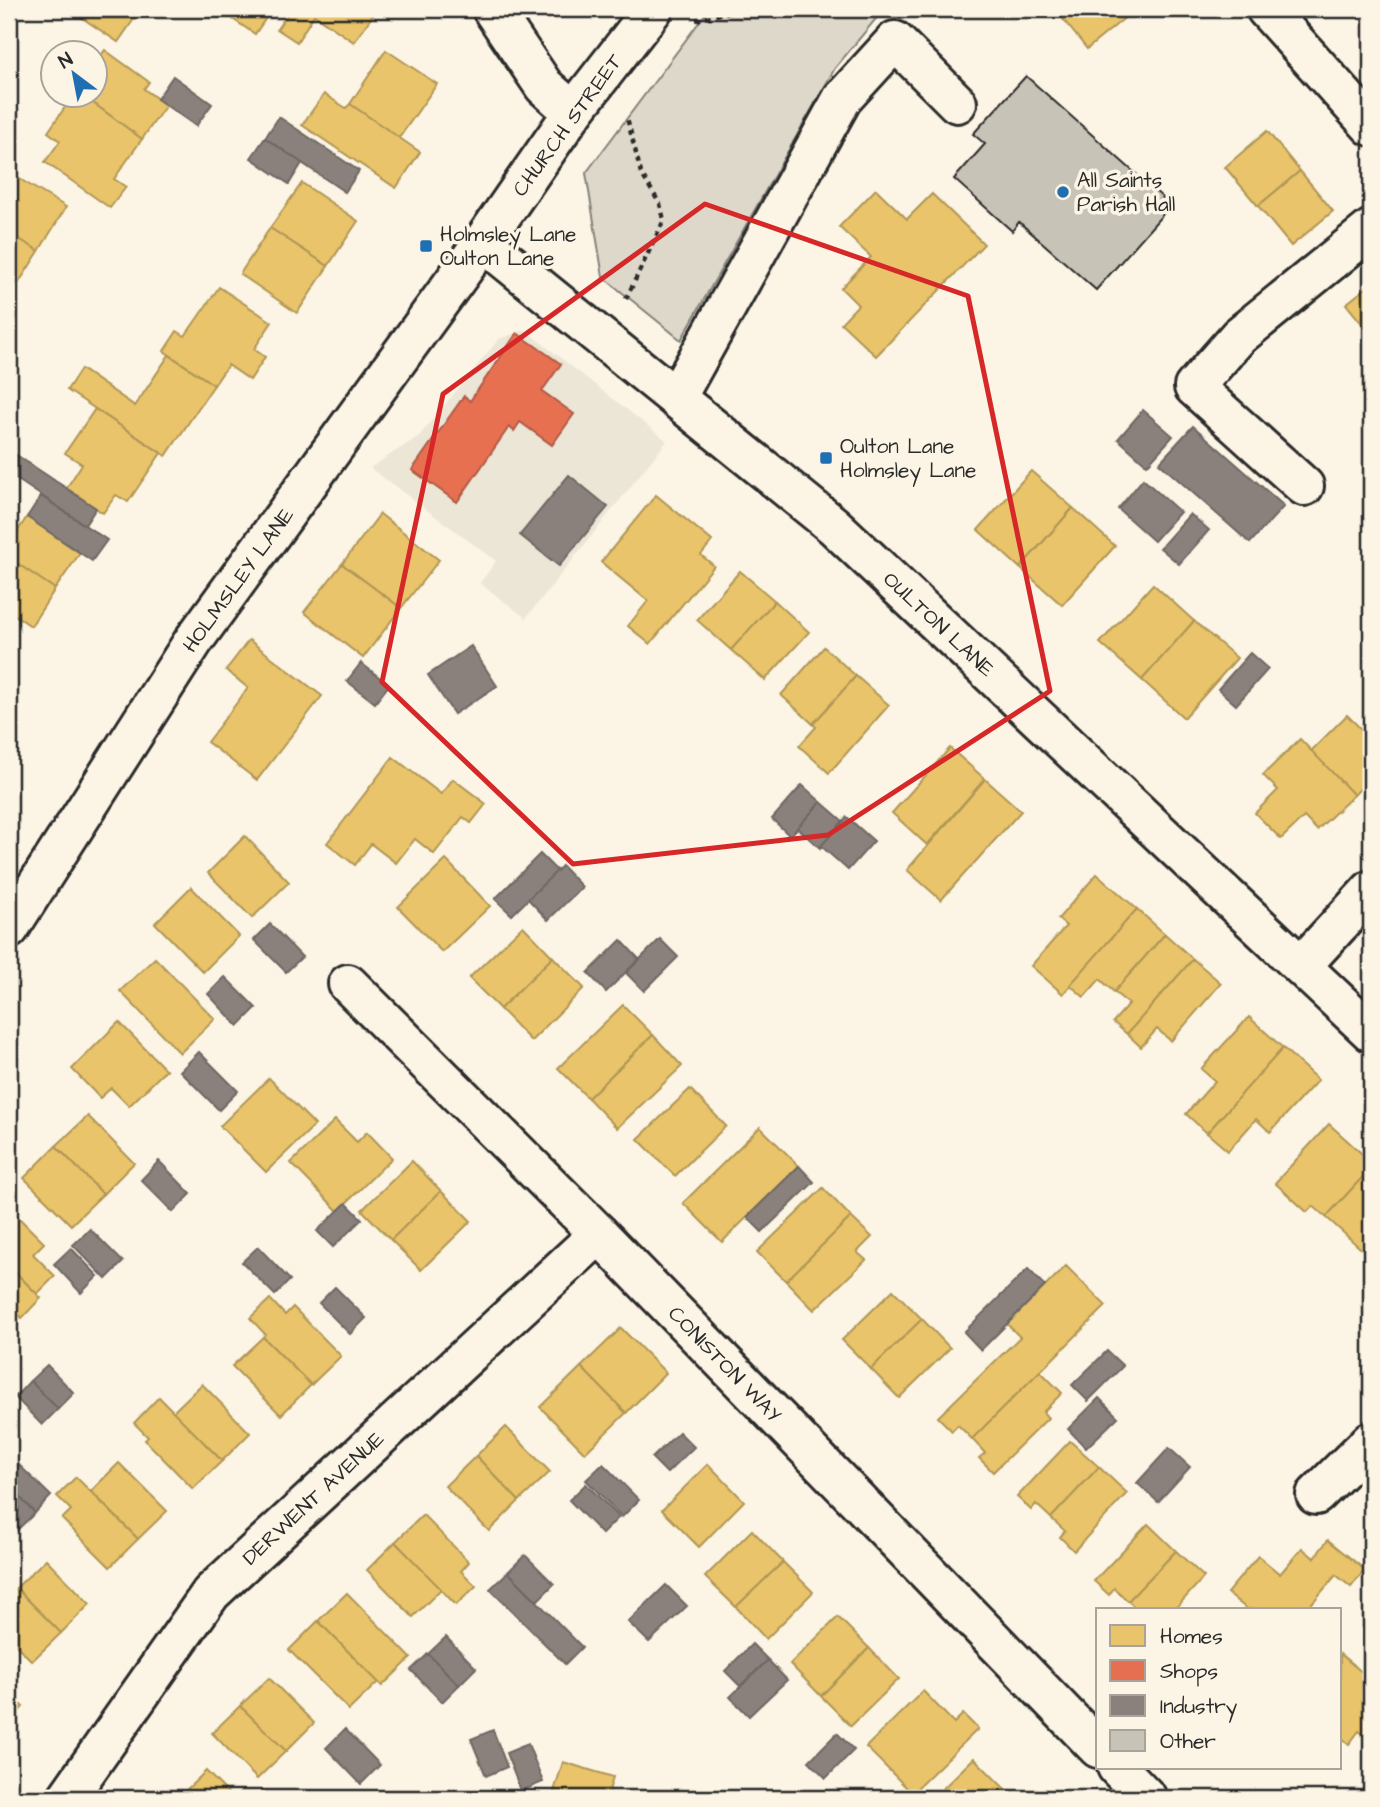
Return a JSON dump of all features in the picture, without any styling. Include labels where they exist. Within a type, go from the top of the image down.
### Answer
[{"type":"street","points":[[492,9],[544,86],[573,112]]},
{"type":"street","name":"CHURCH STREET","points":[[483,242],[573,112],[653,9]]},
{"type":"street","points":[[1266,9],[1371,126]]},
{"type":"street","points":[[676,398],[842,99],[895,41],[957,103]]},
{"type":"street","points":[[1304,486],[1194,387],[1239,336],[1371,229]]},
{"type":"street","name":"OULTON LANE","points":[[483,242],[834,526],[1371,1031]]},
{"type":"street","name":"HOLMSLEY LANE","points":[[9,929],[194,640],[483,242]]},
{"type":"street","points":[[1302,964],[1371,890]]},
{"type":"street","name":"CONISTON WAY","points":[[348,984],[599,1234],[1096,1746]]},
{"type":"street","name":"DERWENT AVENUE","points":[[67,1798],[211,1593],[599,1234]]},
{"type":"street","points":[[1317,1495],[1371,1440]]},
{"type":"street","points":[[1119,1769],[1147,1798]]},
{"type":"path","points":[[606,341],[664,220],[660,204],[641,173],[614,58]]},
{"type":"highlighted area","points":[[705,204],[968,296],[1050,691],[828,835],[573,864],[382,682],[443,394]]},
{"type":"shaded area","points":[[709,9],[884,9],[835,68],[681,340],[603,277],[586,173]]},
{"type":"shaded area","points":[[525,330],[667,441],[526,618],[480,583],[496,561],[370,468],[419,436],[499,339]]},
{"type":"building: Homes","points":[[69,9],[141,9],[118,42]]},
{"type":"building: Homes","points":[[218,9],[272,9],[255,34]]},
{"type":"building: Homes","points":[[291,9],[370,9],[375,12],[354,42],[314,15],[297,42],[277,29]]},
{"type":"building: Homes","points":[[1055,9],[1121,9],[1127,16],[1087,49]]},
{"type":"building: Homes","points":[[386,50],[437,84],[399,138],[350,104]]},
{"type":"building: Homes","points":[[108,52],[149,82],[144,89],[166,105],[142,139],[100,108],[108,108]]},
{"type":"building: Homes","points":[[324,94],[346,108],[350,104],[420,152],[396,188],[302,125]]},
{"type":"building: Homes","points":[[64,108],[100,108],[142,139],[114,179],[126,187],[110,208],[45,162],[60,141],[48,132]]},
{"type":"building: Homes","points":[[1267,131],[1300,171],[1258,206],[1225,167]]},
{"type":"building: Homes","points":[[1300,171],[1333,211],[1291,246],[1258,206]]},
{"type":"building: Homes","points":[[18,178],[66,207],[39,251],[9,233],[9,192]]},
{"type":"building: Homes","points":[[302,183],[358,221],[328,266],[270,228]]},
{"type":"building: Homes","points":[[876,189],[907,219],[932,194],[984,244],[876,356],[841,323],[858,305],[841,288],[871,257],[839,227]]},
{"type":"building: Homes","points":[[270,228],[328,266],[297,313],[240,274]]},
{"type":"building: Homes","points":[[9,233],[39,251],[11,295],[9,294]]},
{"type":"building: Homes","points":[[1371,284],[1371,335],[1346,304]]},
{"type":"building: Homes","points":[[219,287],[272,322],[254,349],[265,357],[250,380],[228,365],[214,385],[164,351],[177,331],[185,336]]},
{"type":"building: Homes","points":[[169,355],[214,385],[166,456],[67,390],[81,369],[135,406]]},
{"type":"building: Homes","points":[[95,409],[161,453],[128,502],[116,495],[103,513],[66,489],[82,464],[65,453]]},
{"type":"building: Homes","points":[[1031,471],[1073,508],[1020,568],[978,530]]},
{"type":"building: Homes","points":[[656,495],[712,541],[701,555],[714,566],[650,644],[628,626],[648,601],[601,562]]},
{"type":"building: Homes","points":[[1073,508],[1115,546],[1062,605],[1020,568]]},
{"type":"building: Homes","points":[[380,514],[439,560],[401,608],[342,564]]},
{"type":"building: Homes","points":[[27,517],[80,553],[55,589],[9,558],[9,544]]},
{"type":"building: Homes","points":[[9,558],[55,589],[31,626],[9,611]]},
{"type":"building: Homes","points":[[342,564],[401,608],[363,658],[304,612]]},
{"type":"building: Homes","points":[[740,571],[775,601],[731,650],[697,620]]},
{"type":"building: Homes","points":[[1153,584],[1194,621],[1142,680],[1100,643]]},
{"type":"building: Homes","points":[[775,601],[809,632],[765,680],[731,650]]},
{"type":"building: Homes","points":[[1194,621],[1237,658],[1184,718],[1142,680]]},
{"type":"building: Homes","points":[[249,640],[322,696],[257,780],[207,742],[248,688],[226,670]]},
{"type":"building: Homes","points":[[824,647],[856,676],[813,724],[781,695]]},
{"type":"building: Homes","points":[[856,676],[889,705],[829,773],[799,746],[816,727],[813,724]]},
{"type":"building: Homes","points":[[1347,715],[1371,739],[1371,778],[1354,795],[1311,751]]},
{"type":"building: Homes","points":[[1300,739],[1354,795],[1317,830],[1304,817],[1281,839],[1255,813],[1278,790],[1263,775]]},
{"type":"building: Homes","points":[[950,748],[985,779],[927,845],[892,813]]},
{"type":"building: Homes","points":[[393,757],[441,794],[453,779],[486,804],[471,823],[463,817],[434,854],[415,839],[396,863],[371,844],[355,865],[327,843]]},
{"type":"building: Homes","points":[[985,779],[1021,811],[941,900],[907,870]]},
{"type":"building: Homes","points":[[245,836],[289,882],[252,918],[208,873]]},
{"type":"building: Homes","points":[[446,860],[490,906],[442,952],[398,907]]},
{"type":"building: Homes","points":[[1097,874],[1137,909],[1063,994],[1031,966],[1066,926],[1058,919]]},
{"type":"building: Homes","points":[[191,887],[239,936],[203,972],[155,923]]},
{"type":"building: Homes","points":[[1137,909],[1165,934],[1114,992],[1100,979],[1084,997],[1070,985]]},
{"type":"building: Homes","points":[[523,926],[553,957],[500,1009],[469,978]]},
{"type":"building: Homes","points":[[1165,934],[1193,959],[1127,1034],[1113,1022],[1129,1004],[1114,992]]},
{"type":"building: Homes","points":[[553,957],[584,988],[531,1041],[500,1009]]},
{"type":"building: Homes","points":[[155,958],[215,1019],[180,1053],[120,991]]},
{"type":"building: Homes","points":[[1193,959],[1221,983],[1171,1041],[1157,1029],[1141,1047],[1127,1034]]},
{"type":"building: Homes","points":[[623,1005],[653,1035],[588,1098],[558,1068]]},
{"type":"building: Homes","points":[[1249,1017],[1283,1048],[1207,1133],[1186,1114],[1215,1081],[1201,1069]]},
{"type":"building: Homes","points":[[119,1022],[166,1070],[129,1106],[111,1088],[100,1098],[72,1069]]},
{"type":"building: Homes","points":[[653,1035],[682,1066],[617,1128],[588,1098]]},
{"type":"building: Homes","points":[[1283,1048],[1318,1080],[1270,1132],[1256,1119],[1228,1151],[1207,1133]]},
{"type":"building: Homes","points":[[269,1078],[315,1125],[266,1172],[220,1126]]},
{"type":"building: Homes","points":[[690,1089],[726,1126],[675,1176],[638,1139]]},
{"type":"building: Homes","points":[[88,1116],[134,1163],[103,1194],[56,1146]]},
{"type":"building: Homes","points":[[335,1120],[357,1142],[367,1132],[392,1158],[338,1211],[291,1163]]},
{"type":"building: Homes","points":[[1329,1124],[1371,1162],[1371,1168],[1326,1217],[1313,1206],[1307,1212],[1275,1183]]},
{"type":"building: Homes","points":[[760,1127],[799,1166],[722,1242],[683,1203]]},
{"type":"building: Homes","points":[[56,1146],[103,1194],[71,1225],[24,1178]]},
{"type":"building: Homes","points":[[412,1161],[441,1191],[391,1240],[362,1210]]},
{"type":"building: Homes","points":[[1371,1168],[1371,1258],[1326,1217]]},
{"type":"building: Homes","points":[[823,1188],[851,1217],[786,1281],[757,1252]]},
{"type":"building: Homes","points":[[441,1191],[471,1221],[421,1270],[391,1240]]},
{"type":"building: Homes","points":[[9,1208],[44,1243],[33,1254],[55,1276],[37,1294],[9,1266]]},
{"type":"building: Homes","points":[[851,1217],[872,1237],[857,1252],[866,1260],[814,1310],[786,1281]]},
{"type":"building: Homes","points":[[9,1266],[41,1298],[22,1318],[9,1304]]},
{"type":"building: Homes","points":[[1066,1266],[1106,1306],[972,1439],[958,1425],[952,1431],[938,1417],[1020,1337],[1007,1324]]},
{"type":"building: Homes","points":[[893,1290],[922,1319],[871,1369],[842,1340]]},
{"type":"building: Homes","points":[[270,1299],[285,1315],[293,1307],[341,1356],[311,1385],[263,1337],[265,1334],[250,1318]]},
{"type":"building: Homes","points":[[922,1319],[950,1348],[899,1398],[871,1369]]},
{"type":"building: Homes","points":[[621,1328],[666,1373],[626,1413],[581,1367]]},
{"type":"building: Homes","points":[[263,1337],[311,1385],[281,1415],[232,1366]]},
{"type":"building: Homes","points":[[581,1367],[626,1413],[585,1453],[540,1407]]},
{"type":"building: Homes","points":[[1040,1371],[1062,1393],[1043,1412],[1048,1418],[993,1472],[979,1458],[985,1453],[972,1439]]},
{"type":"building: Homes","points":[[202,1384],[250,1433],[222,1461],[173,1412]]},
{"type":"building: Homes","points":[[159,1397],[222,1461],[193,1489],[145,1440],[148,1437],[134,1423]]},
{"type":"building: Homes","points":[[506,1427],[550,1472],[519,1501],[476,1456]]},
{"type":"building: Homes","points":[[1070,1441],[1099,1467],[1051,1518],[1036,1504],[1031,1510],[1017,1497]]},
{"type":"building: Homes","points":[[476,1456],[519,1501],[489,1531],[445,1486]]},
{"type":"building: Homes","points":[[119,1463],[167,1511],[138,1539],[91,1491]]},
{"type":"building: Homes","points":[[708,1464],[744,1501],[699,1547],[662,1510]]},
{"type":"building: Homes","points":[[1099,1467],[1127,1493],[1074,1551],[1060,1537],[1065,1531],[1051,1518]]},
{"type":"building: Homes","points":[[76,1477],[138,1539],[110,1567],[62,1519],[71,1510],[57,1496]]},
{"type":"building: Homes","points":[[423,1515],[469,1562],[461,1571],[476,1586],[456,1605],[395,1542]]},
{"type":"building: Homes","points":[[1148,1524],[1176,1551],[1128,1601],[1114,1588],[1109,1595],[1094,1581]]},
{"type":"building: Homes","points":[[752,1530],[783,1562],[736,1607],[705,1577]]},
{"type":"building: Homes","points":[[1328,1540],[1365,1570],[1351,1587],[1336,1575],[1308,1608],[1246,1608],[1227,1593],[1258,1556],[1280,1574],[1302,1548],[1314,1558]]},
{"type":"building: Homes","points":[[395,1542],[441,1589],[413,1617],[367,1570]]},
{"type":"building: Homes","points":[[1176,1551],[1204,1577],[1176,1608],[1136,1608],[1128,1601]]},
{"type":"building: Homes","points":[[46,1559],[90,1604],[61,1633],[16,1588]]},
{"type":"building: Homes","points":[[783,1562],[813,1592],[766,1639],[736,1607]]},
{"type":"building: Homes","points":[[16,1588],[61,1633],[32,1661],[9,1638],[9,1595]]},
{"type":"building: Homes","points":[[347,1593],[411,1658],[382,1686],[318,1621]]},
{"type":"building: Homes","points":[[838,1617],[869,1648],[821,1696],[790,1664]]},
{"type":"building: Homes","points":[[318,1621],[378,1682],[349,1710],[289,1650]]},
{"type":"building: Homes","points":[[869,1648],[899,1679],[851,1726],[821,1696]]},
{"type":"building: Homes","points":[[1342,1656],[1368,1677],[1371,1673],[1370,1740],[1359,1731],[1349,1744],[1342,1738]]},
{"type":"building: Homes","points":[[269,1678],[314,1723],[286,1751],[240,1706]]},
{"type":"building: Homes","points":[[923,1691],[954,1723],[963,1714],[978,1729],[912,1793],[866,1747]]},
{"type":"building: Homes","points":[[9,1693],[23,1707],[9,1721]]},
{"type":"building: Homes","points":[[240,1706],[286,1751],[257,1779],[212,1733]]},
{"type":"building: Homes","points":[[974,1758],[1005,1789],[995,1798],[933,1798]]},
{"type":"building: Homes","points":[[563,1762],[613,1777],[607,1798],[552,1798]]},
{"type":"building: Homes","points":[[206,1771],[233,1798],[178,1798]]},
{"type":"building: Homes","points":[[1005,1789],[1014,1798],[995,1798]]},
{"type":"building: Shops","points":[[517,333],[561,364],[542,391],[574,414],[552,445],[520,422],[514,431],[509,427],[457,502],[412,470],[464,396],[470,401]]},
{"type":"building: Industry","points":[[173,76],[212,104],[196,126],[157,99]]},
{"type":"building: Industry","points":[[279,117],[359,171],[345,192],[265,138]]},
{"type":"building: Industry","points":[[265,138],[302,163],[289,184],[251,158]]},
{"type":"building: Industry","points":[[1143,410],[1173,436],[1147,465],[1118,439]]},
{"type":"building: Industry","points":[[1193,426],[1284,506],[1250,543],[1159,463]]},
{"type":"building: Industry","points":[[9,450],[96,508],[85,525],[9,474]]},
{"type":"building: Industry","points":[[569,475],[608,507],[559,566],[520,535]]},
{"type":"building: Industry","points":[[1143,479],[1180,512],[1154,541],[1118,509]]},
{"type":"building: Industry","points":[[41,496],[107,540],[92,561],[27,517]]},
{"type":"building: Industry","points":[[1190,514],[1209,530],[1179,564],[1160,548]]},
{"type":"building: Industry","points":[[471,646],[497,686],[454,714],[428,675]]},
{"type":"building: Industry","points":[[1250,653],[1268,669],[1236,705],[1218,689]]},
{"type":"building: Industry","points":[[361,663],[389,685],[375,703],[347,681]]},
{"type":"building: Industry","points":[[802,785],[821,802],[790,836],[772,819]]},
{"type":"building: Industry","points":[[821,802],[843,821],[820,848],[797,828]]},
{"type":"building: Industry","points":[[847,817],[874,841],[848,870],[821,846]]},
{"type":"building: Industry","points":[[540,854],[557,871],[512,915],[495,899]]},
{"type":"building: Industry","points":[[562,866],[582,887],[548,920],[528,899]]},
{"type":"building: Industry","points":[[270,924],[302,957],[286,972],[254,940]]},
{"type":"building: Industry","points":[[660,939],[678,957],[644,991],[626,973]]},
{"type":"building: Industry","points":[[621,940],[639,959],[606,992],[588,973]]},
{"type":"building: Industry","points":[[225,977],[256,1008],[238,1026],[208,994]]},
{"type":"building: Industry","points":[[199,1052],[238,1091],[219,1110],[180,1071]]},
{"type":"building: Industry","points":[[159,1161],[191,1194],[173,1212],[141,1180]]},
{"type":"building: Industry","points":[[799,1166],[814,1182],[762,1232],[747,1217]]},
{"type":"building: Industry","points":[[346,1203],[362,1219],[333,1247],[317,1231]]},
{"type":"building: Industry","points":[[90,1229],[123,1262],[106,1279],[73,1245]]},
{"type":"building: Industry","points":[[258,1247],[290,1280],[275,1295],[242,1262]]},
{"type":"building: Industry","points":[[71,1248],[98,1276],[81,1293],[54,1264]]},
{"type":"building: Industry","points":[[1028,1269],[1045,1286],[981,1350],[964,1332]]},
{"type":"building: Industry","points":[[335,1287],[366,1318],[350,1334],[319,1303]]},
{"type":"building: Industry","points":[[1107,1351],[1123,1366],[1088,1401],[1072,1385]]},
{"type":"building: Industry","points":[[47,1365],[74,1393],[58,1409],[30,1381]]},
{"type":"building: Industry","points":[[30,1381],[58,1409],[42,1425],[15,1397]]},
{"type":"building: Industry","points":[[1099,1398],[1118,1417],[1086,1448],[1068,1429]]},
{"type":"building: Industry","points":[[679,1432],[694,1447],[667,1473],[652,1458]]},
{"type":"building: Industry","points":[[1169,1448],[1190,1467],[1158,1502],[1137,1483]]},
{"type":"building: Industry","points":[[603,1464],[639,1500],[622,1517],[586,1480]]},
{"type":"building: Industry","points":[[19,1465],[51,1496],[35,1513],[9,1486],[9,1475]]},
{"type":"building: Industry","points":[[586,1484],[619,1517],[602,1534],[569,1500]]},
{"type":"building: Industry","points":[[9,1486],[35,1513],[17,1530],[9,1521]]},
{"type":"building: Industry","points":[[525,1555],[554,1584],[537,1601],[508,1572]]},
{"type":"building: Industry","points":[[508,1572],[582,1647],[565,1664],[490,1589]]},
{"type":"building: Industry","points":[[666,1585],[687,1606],[649,1642],[628,1622]]},
{"type":"building: Industry","points":[[446,1637],[476,1668],[459,1685],[428,1654]]},
{"type":"building: Industry","points":[[752,1644],[768,1660],[740,1686],[725,1671]]},
{"type":"building: Industry","points":[[428,1654],[459,1685],[442,1702],[411,1670]]},
{"type":"building: Industry","points":[[768,1660],[787,1680],[749,1716],[730,1697]]},
{"type":"building: Industry","points":[[345,1729],[380,1765],[361,1784],[326,1748]]},
{"type":"building: Industry","points":[[493,1730],[507,1767],[486,1776],[471,1739]]},
{"type":"building: Industry","points":[[837,1733],[854,1750],[826,1778],[809,1761]]},
{"type":"building: Industry","points":[[528,1744],[543,1782],[521,1791],[506,1753]]},
{"type":"building: Other","name":"All Saints Parish Hall","points":[[1026,76],[1171,205],[1096,290],[1019,222],[1012,231],[954,179],[985,144],[973,134]]},
{"type":"place","name":"All Saints Parish Hall","points":[[1063,192]]},
{"type":"place","name":"Holmsley Lane Oulton Lane","points":[[426,246]]},
{"type":"place","name":"Oulton Lane Holmsley Lane","points":[[826,458]]}]
